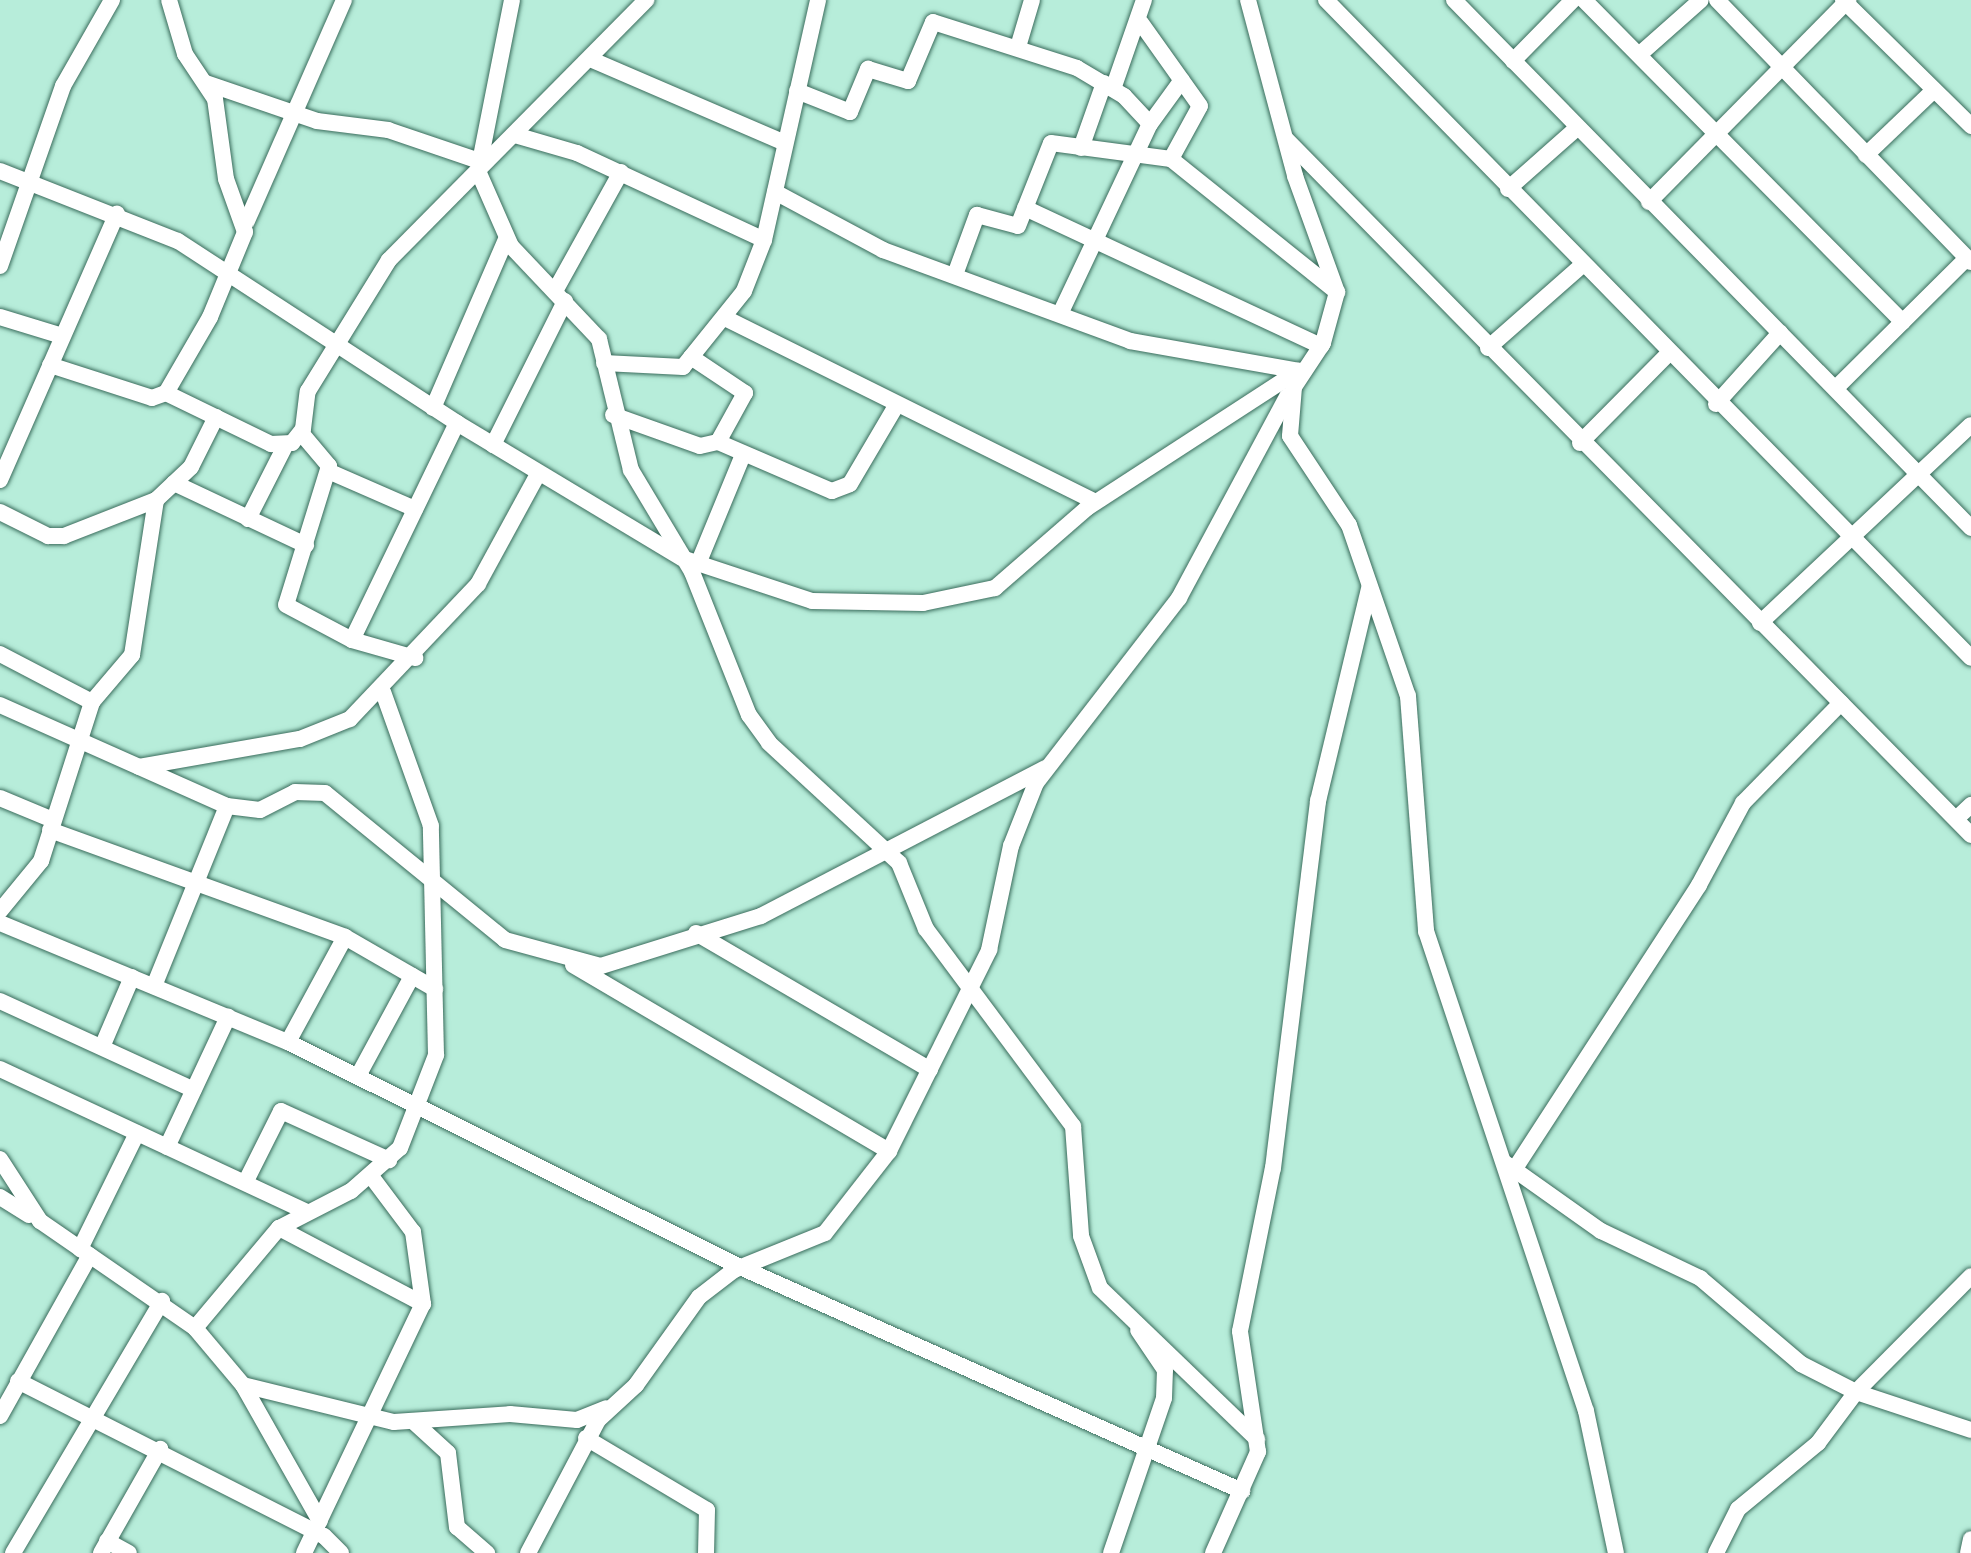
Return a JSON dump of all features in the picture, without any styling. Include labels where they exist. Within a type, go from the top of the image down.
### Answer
[{"type":"street","points":[[169,0],[185,54],[206,83],[217,107],[226,179],[247,221]]},
{"type":"street","points":[[50,365],[152,398],[166,393],[230,276],[247,221],[344,0]]},
{"type":"street","points":[[512,0],[479,166],[506,239],[599,339],[613,415],[637,483],[690,561],[759,729],[899,863],[914,911],[972,986],[1003,1040],[1073,1126],[1086,1258],[1165,1370],[1164,1398],[1111,1553]]},
{"type":"street","points":[[302,434],[305,398],[389,260],[646,0]]},
{"type":"street","points":[[604,363],[680,367],[725,318],[752,278],[764,240],[818,0]]},
{"type":"street","points":[[1018,47],[1032,0]]},
{"type":"street","points":[[1081,148],[1141,23],[1144,0]]},
{"type":"street","points":[[528,1553],[586,1438],[611,1406],[636,1385],[699,1297],[740,1267],[825,1233],[889,1151],[993,941],[1011,846],[1047,766],[1179,598],[1298,377],[1321,346],[1337,292],[1286,139],[1248,0]]},
{"type":"street","points":[[1326,0],[1580,267],[1971,658]]},
{"type":"street","points":[[1454,0],[1649,202],[1837,387],[1971,528]]},
{"type":"street","points":[[1513,61],[1573,0]]},
{"type":"street","points":[[1584,0],[1903,322]]},
{"type":"street","points":[[1640,54],[1701,0]]},
{"type":"street","points":[[1717,0],[1969,260],[1837,387]]},
{"type":"street","points":[[1649,202],[1716,130],[1846,1],[1971,126]]},
{"type":"street","points":[[0,266],[63,86],[107,2]]},
{"type":"street","points":[[797,91],[850,112],[868,69],[908,81],[932,22],[1018,47],[1109,86],[1150,124]]},
{"type":"street","points":[[1141,23],[1200,109],[1171,159]]},
{"type":"street","points":[[590,59],[785,143]]},
{"type":"street","points":[[1061,312],[1140,151],[1150,124],[1182,80]]},
{"type":"street","points":[[206,83],[295,114],[388,130],[479,166]]},
{"type":"street","points":[[1866,155],[1934,90]]},
{"type":"street","points":[[1508,189],[1577,128]]},
{"type":"street","points":[[515,135],[621,172],[764,240]]},
{"type":"street","points":[[1286,139],[1580,443],[1971,835]]},
{"type":"street","points":[[956,272],[977,215],[1018,226],[1047,145],[1140,151],[1171,159],[1337,292]]},
{"type":"street","points":[[0,171],[117,214],[178,241],[538,474],[690,561],[800,599],[923,603],[995,588],[1095,502],[1298,377]]},
{"type":"street","points":[[493,445],[560,296],[621,172]]},
{"type":"street","points":[[775,192],[871,245],[956,272],[1169,351],[1298,377]]},
{"type":"street","points":[[1025,208],[1098,238],[1321,346]]},
{"type":"street","points":[[0,480],[117,214]]},
{"type":"street","points":[[433,408],[506,239]]},
{"type":"street","points":[[1488,348],[1580,267]]},
{"type":"street","points":[[0,317],[62,336]]},
{"type":"street","points":[[725,318],[896,406],[1095,502]]},
{"type":"street","points":[[1716,404],[1780,333]]},
{"type":"street","points":[[1580,443],[1668,354]]},
{"type":"street","points":[[691,357],[745,393],[718,442]]},
{"type":"street","points":[[1298,377],[1290,436],[1343,513],[1412,713],[1422,916],[1509,1166],[1586,1411],[1616,1553]]},
{"type":"street","points":[[166,393],[285,446]]},
{"type":"street","points":[[613,415],[700,446],[718,442],[820,490],[843,488],[896,406]]},
{"type":"street","points":[[0,512],[48,536],[64,536],[156,500],[174,483],[216,417]]},
{"type":"street","points":[[352,640],[457,423]]},
{"type":"street","points":[[1760,623],[1971,425]]},
{"type":"street","points":[[248,519],[285,446],[302,434]]},
{"type":"street","points":[[302,434],[325,456],[328,471],[286,605],[352,640],[415,658]]},
{"type":"street","points":[[690,561],[743,455]]},
{"type":"street","points":[[328,471],[415,509]]},
{"type":"street","points":[[139,767],[319,734],[383,692],[491,565],[538,474]]},
{"type":"street","points":[[174,483],[306,545]]},
{"type":"street","points":[[0,911],[33,873],[84,744],[92,702],[132,655],[156,500]]},
{"type":"street","points":[[1213,1553],[1242,1491],[1257,1439],[1240,1331],[1273,1168],[1318,801],[1369,588]]},
{"type":"street","points":[[0,654],[92,702]]},
{"type":"street","points":[[195,1328],[279,1228],[371,1176],[389,1160],[418,1103],[439,1038],[435,989],[437,889],[425,800],[383,692]]},
{"type":"street","points":[[1509,1166],[1699,885],[1743,803],[1841,703]]},
{"type":"street","points":[[0,705],[227,806],[260,810],[295,792],[325,793],[437,889],[505,940],[561,958],[612,966],[696,933],[761,916],[885,847],[1047,766]]},
{"type":"street","points":[[0,798],[51,825],[193,883],[345,937],[435,989]]},
{"type":"street","points":[[1956,819],[1971,805]]},
{"type":"street","points":[[154,986],[193,883],[227,806]]},
{"type":"street","points":[[0,923],[288,1042],[418,1103],[740,1267],[1242,1491]]},
{"type":"street","points":[[696,933],[930,1070]]},
{"type":"street","points":[[288,1042],[345,937]]},
{"type":"street","points":[[561,958],[889,1151]]},
{"type":"street","points":[[358,1076],[412,976]]},
{"type":"street","points":[[102,1047],[132,977]]},
{"type":"street","points":[[0,1001],[194,1090]]},
{"type":"street","points":[[167,1147],[228,1017]]},
{"type":"street","points":[[0,1069],[167,1147],[247,1179],[306,1212]]},
{"type":"street","points":[[247,1179],[281,1111],[389,1160]]},
{"type":"street","points":[[0,1416],[85,1252],[137,1133]]},
{"type":"street","points":[[0,1159],[40,1221]]},
{"type":"street","points":[[1509,1166],[1601,1231],[1700,1278],[1790,1357],[1856,1392],[1971,1430]]},
{"type":"street","points":[[304,1553],[372,1419],[423,1304],[413,1232],[371,1176]]},
{"type":"street","points":[[0,1197],[162,1301],[195,1328],[243,1385],[317,1526],[341,1553]]},
{"type":"street","points":[[279,1228],[423,1304]]},
{"type":"street","points":[[1716,1553],[1738,1509],[1818,1443],[1856,1392],[1971,1276]]},
{"type":"street","points":[[13,1553],[90,1418],[162,1301]]},
{"type":"street","points":[[1129,1319],[1170,1348],[1257,1439]]},
{"type":"street","points":[[18,1381],[317,1526]]},
{"type":"street","points":[[243,1385],[372,1419],[414,1422],[510,1414],[577,1420],[611,1406]]},
{"type":"street","points":[[414,1422],[448,1453],[457,1527],[487,1553]]},
{"type":"street","points":[[586,1438],[707,1510],[706,1553]]},
{"type":"street","points":[[129,1553],[104,1547],[160,1449]]},
{"type":"street","points":[[1968,1553],[1971,1539]]}]
